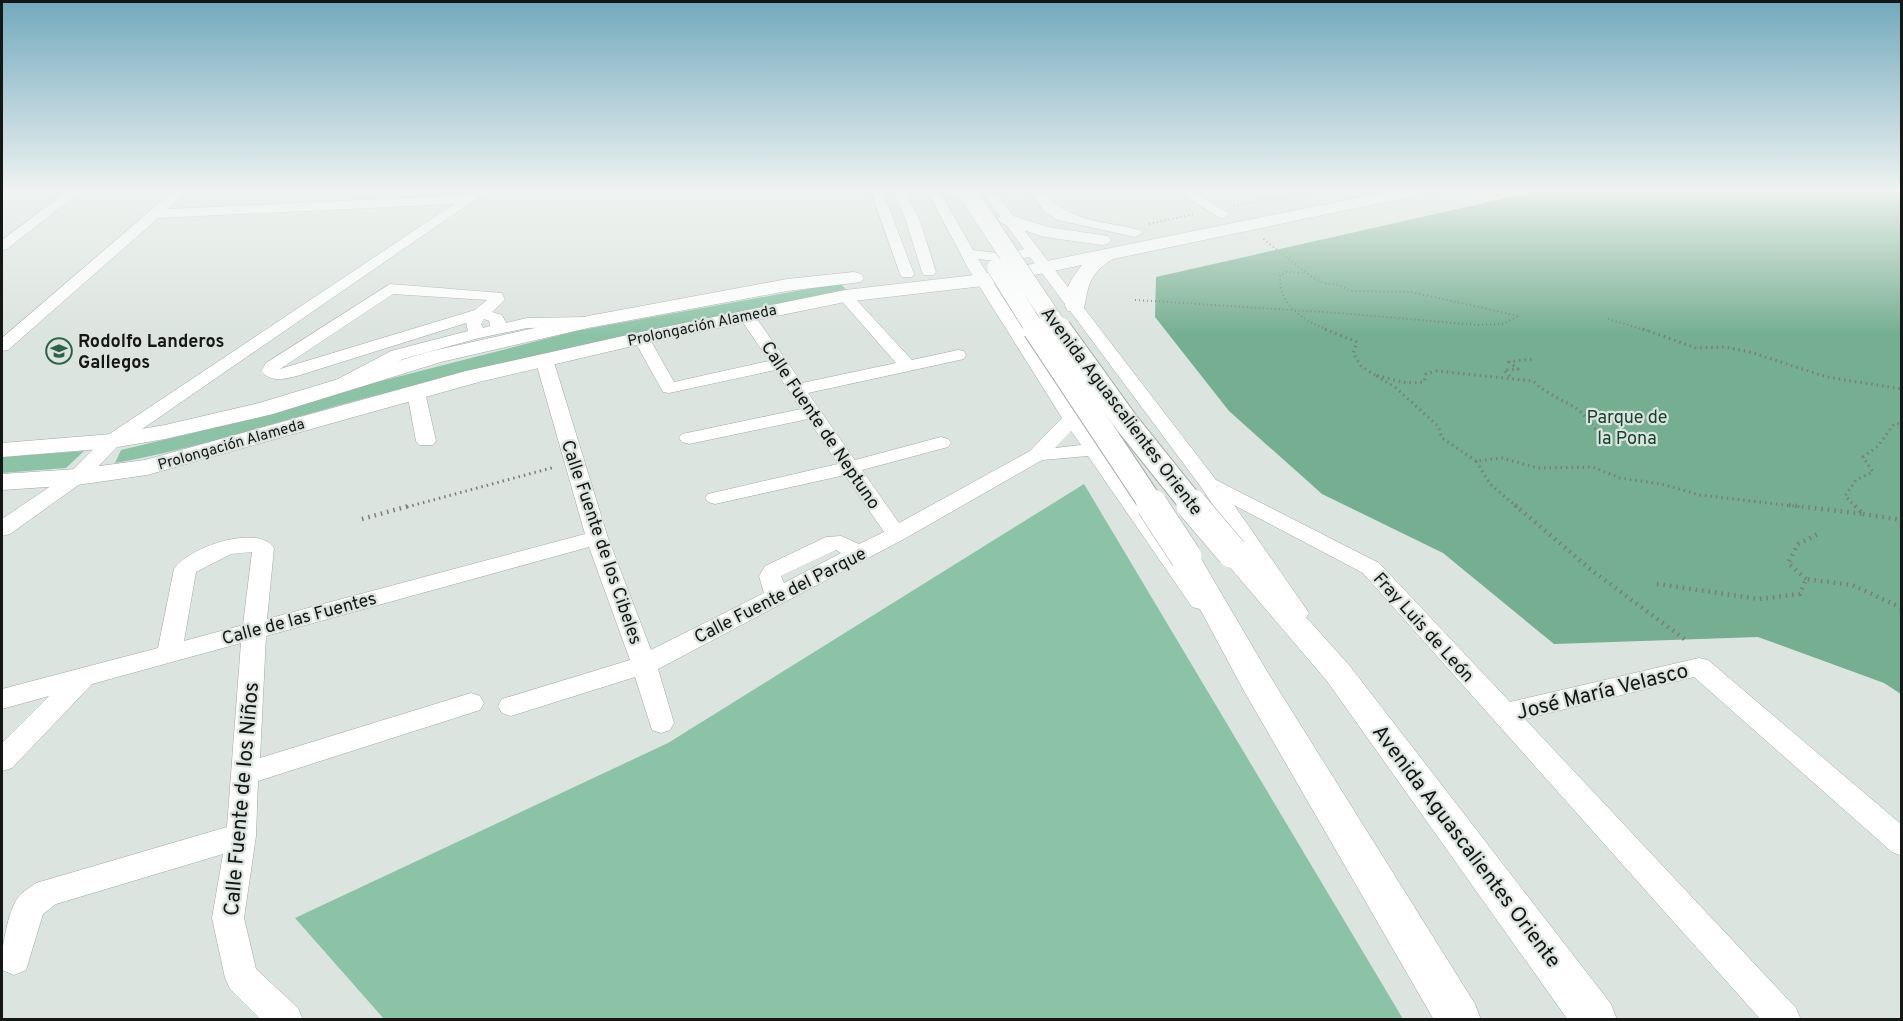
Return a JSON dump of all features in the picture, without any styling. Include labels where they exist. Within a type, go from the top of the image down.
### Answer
[{"type":"main road","name":"Avenida Aguascalientes Oriente","points":[[980,240],[1041,341],[1088,407],[1186,557],[1256,682],[1459,1020]]},
{"type":"main road","name":"Avenida Aguascalientes Oriente","points":[[999,240],[1043,305],[1171,482],[1338,673],[1595,1020]]},
{"type":"main road","name":"Prolongación Alameda","points":[[2,482],[77,477],[147,467],[544,359],[975,268],[1037,258],[1113,240]]},
{"type":"main road","points":[[1072,304],[1084,274],[1115,240]]},
{"type":"main road","name":"Prolongación Alameda","points":[[2,450],[112,441],[224,420],[436,357],[588,322],[787,285],[975,268]]},
{"type":"street","points":[[2,346],[124,240]]},
{"type":"street","points":[[2,529],[77,477],[112,441],[409,240]]},
{"type":"street","points":[[896,240],[907,274]]},
{"type":"street","points":[[919,240],[929,272]]},
{"type":"street","name":"Avenida Aguascalientes Oriente","points":[[960,240],[975,268],[1072,419],[1256,682]]},
{"type":"street","name":"Avenida Aguascalientes Oriente","points":[[1023,240],[1209,484],[1338,673]]},
{"type":"street","points":[[975,268],[985,258],[1037,258]]},
{"type":"street","points":[[477,334],[473,324],[481,313],[497,300],[497,296],[390,289],[272,367],[270,371],[278,375],[291,372],[481,313],[496,318],[500,328]]},
{"type":"street","points":[[844,296],[908,366]]},
{"type":"street","points":[[1001,309],[1013,300],[1026,296],[1072,304]]},
{"type":"street","name":"Calle Fuente de Neptuno","points":[[746,315],[848,468],[896,534]]},
{"type":"street","points":[[340,385],[398,355],[500,328],[527,323],[588,322]]},
{"type":"street","points":[[641,338],[669,388],[778,364]]},
{"type":"street","points":[[796,390],[958,355]]},
{"type":"street","name":"Calle Fuente de los Cibeles","points":[[544,359],[597,538],[644,665],[662,723]]},
{"type":"street","points":[[416,392],[426,441]]},
{"type":"street","points":[[689,438],[811,412]]},
{"type":"street","name":"Calle Fuente del Parque","points":[[511,706],[644,665],[896,534],[1037,455],[1072,419]]},
{"type":"street","points":[[716,498],[848,468],[941,443]]},
{"type":"street","name":"Calle Fuente del Parque","points":[[1037,455],[1093,450]]},
{"type":"street","name":"Fray Luis de León","points":[[1209,484],[1371,568],[1504,714]]},
{"type":"street","name":"Calle de las Fuentes","points":[[2,699],[597,538]]},
{"type":"street","name":"Calle Fuente de los Niños","points":[[169,654],[184,569],[202,557],[246,543],[257,544],[263,548],[254,630],[241,836],[228,918],[242,978],[286,1020]]},
{"type":"street","name":"José María Velasco","points":[[1504,714],[1700,667],[1902,843]]},
{"type":"street","points":[[2,760],[82,679]]},
{"type":"street","points":[[246,774],[471,704]]},
{"type":"street","points":[[1504,714],[1784,1020]]},
{"type":"street","points":[[14,959],[30,905],[47,893],[241,836]]},
{"type":"path","points":[[1135,300],[1292,310],[1477,326],[1502,324],[1519,316],[1490,313],[1409,292],[1380,290],[1353,292],[1340,285],[1323,283],[1304,273],[1263,240]]},
{"type":"path","points":[[1304,273],[1286,272],[1280,275],[1280,291],[1292,310],[1322,327],[1357,342],[1353,354],[1361,366],[1396,388],[1438,426],[1442,438],[1476,461],[1490,484],[1590,569],[1687,641]]},
{"type":"path","points":[[1608,319],[1635,326],[1696,348],[1724,347],[1750,352],[1827,377],[1902,388]]},
{"type":"path","points":[[1510,377],[1504,370],[1518,369],[1509,362],[1533,359]]},
{"type":"path","points":[[1375,375],[1407,383],[1424,382],[1426,374],[1437,371],[1533,381],[1542,390],[1580,410],[1586,421],[1599,433]]},
{"type":"path","points":[[1863,514],[1845,496],[1856,480],[1873,472],[1863,457],[1880,448],[1894,424],[1902,423]]},
{"type":"path","points":[[1476,461],[1502,458],[1538,468],[1593,467],[1620,478],[1661,484],[1700,495],[1902,520]]},
{"type":"path","points":[[363,519],[574,462]]},
{"type":"path","points":[[1820,533],[1798,544],[1788,564],[1806,579],[1852,585],[1902,608]]},
{"type":"path","points":[[1657,584],[1759,599],[1800,594],[1806,579]]},
{"type":"green space","name":"Parque de la Pona","points":[[1322,240],[1901,240],[1901,694],[1884,683],[1758,637],[1554,644],[1443,553],[1322,494],[1229,411],[1155,317],[1156,277]]},
{"type":"green space","points":[[840,283],[849,293],[489,368],[370,397],[243,433],[115,463],[121,450],[222,426],[354,388],[576,331]]},
{"type":"green space","points":[[84,451],[66,468],[2,473],[2,457]]},
{"type":"green space","points":[[1084,484],[1403,1019],[384,1019],[295,918],[668,743]]},
{"type":"place","name":"Rodolfo Landeros Gallegos","points":[[59,351]]}]
